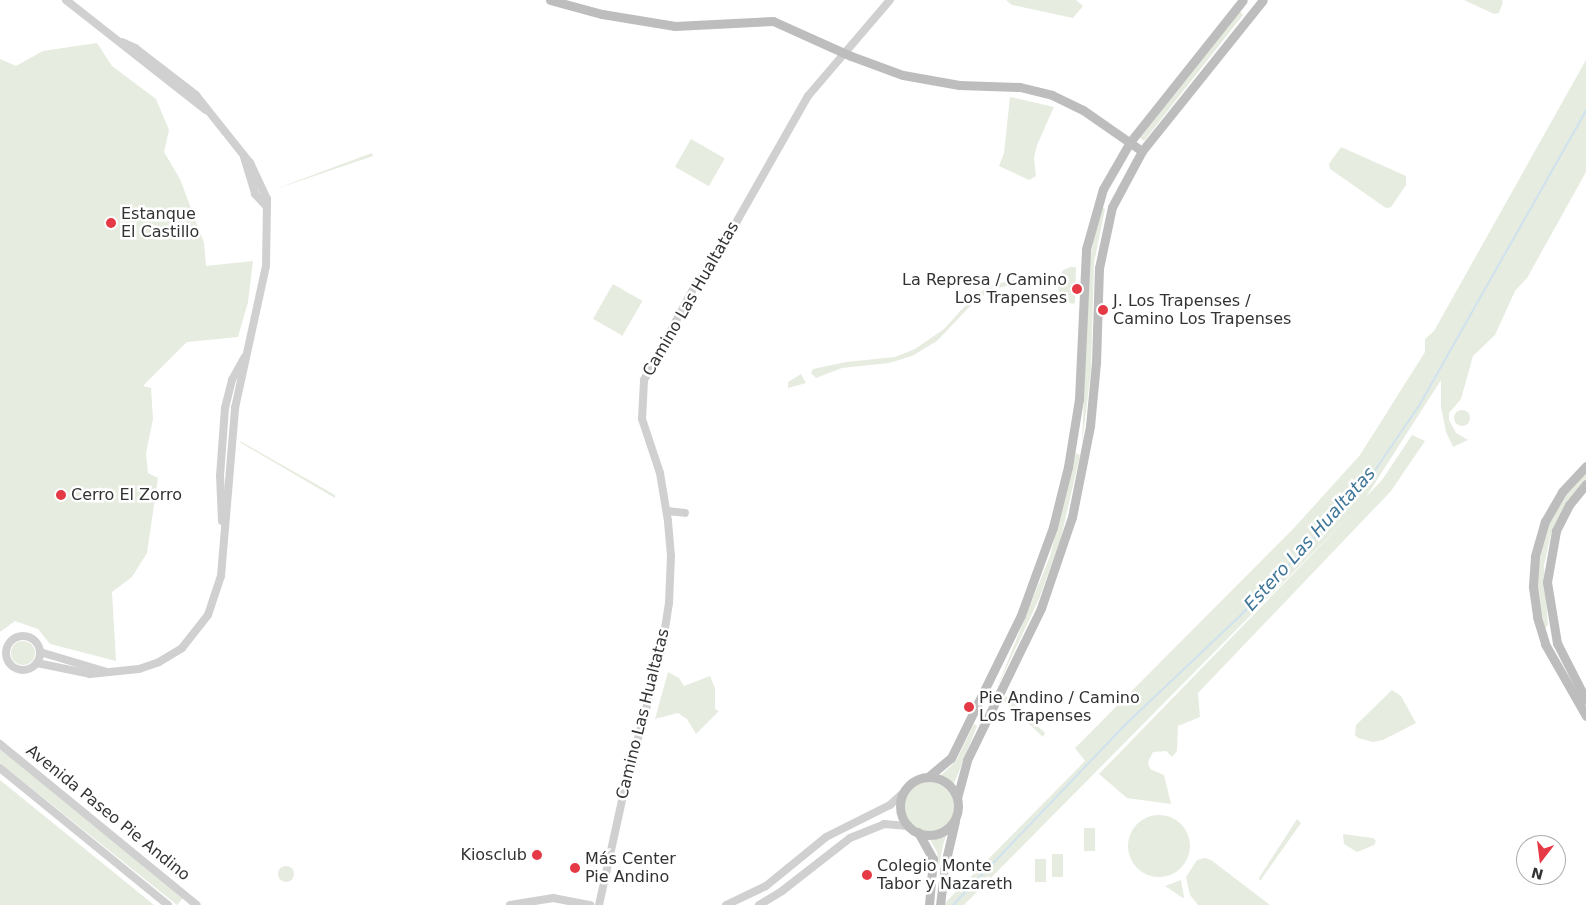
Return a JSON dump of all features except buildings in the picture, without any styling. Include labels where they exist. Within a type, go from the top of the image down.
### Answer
[{"type":"main road","points":[[550,0],[602,14],[675,26],[768,20],[842,52],[917,79],[959,85],[1020,87],[1047,93],[1084,110],[1142,151]]},
{"type":"main road","points":[[940,902],[957,798],[967,760],[1052,581],[1074,511],[1086,451],[1095,385],[1101,246],[1116,198],[1142,151],[1249,15],[1263,0]]},
{"type":"main road","points":[[1243,1],[1243,11],[1249,15]]},
{"type":"main road","points":[[929,905],[933,859],[917,832],[908,826],[900,811],[902,794],[911,783],[928,777],[951,758],[1021,616],[1044,559],[1073,440],[1080,381],[1083,272],[1088,236],[1103,189],[1130,142],[1243,1]]},
{"type":"main road","points":[[1073,440],[1078,447],[1086,451]]},
{"type":"main road","points":[[1586,466],[1572,480],[1551,510],[1537,545],[1533,588],[1540,629],[1549,652],[1586,716]]},
{"type":"main road","points":[[1586,484],[1562,517],[1550,551],[1547,582],[1553,629],[1566,664],[1586,700]]},
{"type":"main road","points":[[1540,629],[1553,629]]},
{"type":"main road","points":[[990,680],[997,699]]},
{"type":"main road","points":[[928,777],[946,782],[957,798]]},
{"type":"main road","points":[[917,832],[939,833],[955,818]]},
{"type":"street","points":[[37,663],[83,674],[128,671],[159,662],[182,648],[198,631],[213,606],[219,587],[224,529],[220,488],[224,416],[230,386],[246,355],[257,319],[266,266],[266,206],[264,190],[244,157],[210,112],[141,62],[122,42],[66,0]]},
{"type":"street","name":"Camino Las Hualtatas","points":[[599,905],[622,796],[665,636],[671,564],[667,511],[641,411],[646,374],[796,116],[842,52],[890,0]]},
{"type":"street","points":[[667,511],[686,513]]},
{"type":"street","points":[[19,637],[28,637],[36,643],[40,652],[37,663],[28,669],[19,669],[10,664],[3,653],[9,644],[19,637]]},
{"type":"street","points":[[0,641],[9,644]]},
{"type":"street","points":[[40,652],[106,672]]},
{"type":"street","name":"Avenida Paseo Pie Andino","points":[[0,744],[197,905]]},
{"type":"street","name":"Avenida Paseo Pie Andino","points":[[0,768],[168,905]]},
{"type":"street","points":[[726,905],[766,886],[826,837],[890,805],[902,794]]},
{"type":"street","points":[[759,905],[791,885],[850,838],[884,824],[908,826]]},
{"type":"street","points":[[510,905],[553,898],[590,905]]},
{"type":"shaded area","points":[[1006,0],[1076,0],[1083,6],[1073,18],[1012,5]]},
{"type":"shaded area","points":[[1464,0],[1502,0],[1503,2],[1499,13],[1494,14]]},
{"type":"shaded area","points":[[1239,10],[1243,15],[1144,141],[1140,138]]},
{"type":"shaded area","points":[[97,43],[112,66],[156,99],[169,130],[164,152],[180,179],[204,243],[206,266],[253,261],[248,302],[238,337],[187,342],[143,386],[151,388],[153,419],[146,453],[148,473],[158,478],[147,553],[132,577],[112,592],[116,661],[50,644],[38,629],[15,621],[0,632],[0,59],[16,66],[43,51]]},
{"type":"shaded area","points":[[1586,60],[1586,172],[1527,278],[1515,291],[1495,335],[1473,356],[1461,399],[1449,413],[1449,420],[1456,433],[1468,440],[1453,447],[1446,432],[1441,407],[1441,380],[1366,497],[1382,480],[1412,435],[1425,441],[1391,491],[1198,693],[1200,717],[1178,726],[1177,751],[1172,757],[1166,751],[1153,752],[1148,762],[1150,769],[1164,775],[1171,804],[1127,798],[1099,774],[1357,508],[964,905],[943,905],[1085,761],[1075,748],[1294,528],[1360,455],[1425,352],[1425,339],[1434,331]]},
{"type":"shaded area","points":[[1010,97],[1054,107],[1037,145],[1034,158],[1036,176],[1029,180],[999,166],[1004,153]]},
{"type":"shaded area","points":[[691,139],[725,158],[709,186],[675,167]]},
{"type":"shaded area","points":[[1341,147],[1406,176],[1406,185],[1391,207],[1386,208],[1330,169],[1329,164]]},
{"type":"shaded area","points":[[372,153],[373,156],[273,190],[334,167]]},
{"type":"shaded area","points":[[1101,207],[1105,209],[1094,263],[1091,370],[1082,445],[1089,262]]},
{"type":"shaded area","points":[[1076,267],[1075,303],[1072,304],[1060,296],[1057,282],[1063,270]]},
{"type":"shaded area","points":[[1013,280],[1041,281],[1050,284],[1020,283],[993,289],[974,302],[937,341],[912,356],[889,363],[842,368],[816,378],[811,373],[813,369],[846,362],[895,357],[915,349],[944,329],[975,295],[993,285]]},
{"type":"shaded area","points":[[613,284],[642,301],[622,336],[593,319]]},
{"type":"shaded area","points":[[801,374],[806,383],[788,388],[788,382]]},
{"type":"shaded area","points":[[1462,410],[1470,418],[1462,426],[1454,418]]},
{"type":"shaded area","points":[[240,441],[335,495],[335,498],[241,443]]},
{"type":"shaded area","points":[[1076,453],[1080,455],[1061,538],[1039,599],[996,690],[1050,556]]},
{"type":"shaded area","points":[[1586,471],[1586,480],[1554,525],[1550,538],[1544,566],[1548,625],[1545,628],[1537,594],[1537,571],[1545,531],[1570,488]]},
{"type":"shaded area","points":[[23,641],[28,642],[34,648],[34,658],[28,664],[23,665],[18,664],[12,658],[11,653],[12,648],[18,642]]},
{"type":"shaded area","points":[[668,672],[679,678],[684,686],[710,676],[715,688],[715,709],[719,711],[696,734],[687,719],[678,713],[655,719]]},
{"type":"shaded area","points":[[1392,690],[1401,696],[1416,723],[1383,740],[1373,742],[1358,738],[1355,735],[1356,725]]},
{"type":"shaded area","points":[[1006,696],[1045,733],[1043,737],[1003,700]]},
{"type":"shaded area","points":[[974,724],[977,726],[954,784],[941,775],[956,761]]},
{"type":"shaded area","points":[[0,748],[183,898],[177,905],[0,763]]},
{"type":"shaded area","points":[[0,780],[154,905],[0,905]]},
{"type":"shaded area","points":[[929,780],[939,782],[947,788],[953,796],[955,806],[953,816],[947,824],[939,830],[929,832],[919,830],[911,824],[905,816],[903,806],[905,796],[911,788],[919,782]]},
{"type":"shaded area","points":[[1159,815],[1171,818],[1181,824],[1187,834],[1190,846],[1187,858],[1181,868],[1171,874],[1159,877],[1147,874],[1137,868],[1131,858],[1128,846],[1131,834],[1137,824],[1147,818]]},
{"type":"shaded area","points":[[1297,819],[1301,823],[1260,881],[1259,878]]},
{"type":"shaded area","points":[[1084,828],[1095,828],[1095,851],[1084,851]]},
{"type":"shaded area","points":[[947,833],[939,867],[937,852],[929,838]]},
{"type":"shaded area","points":[[1343,834],[1373,838],[1376,841],[1374,845],[1357,852],[1344,844]]},
{"type":"shaded area","points":[[1052,854],[1063,854],[1063,877],[1052,877]]},
{"type":"shaded area","points":[[1205,858],[1211,860],[1270,905],[1198,905],[1190,895],[1186,877],[1197,860]]},
{"type":"shaded area","points":[[1035,859],[1046,859],[1046,882],[1035,882]]},
{"type":"shaded area","points":[[286,866],[294,874],[286,882],[278,874]]},
{"type":"shaded area","points":[[1181,880],[1184,897],[1183,898],[1165,886]]},
{"type":"waterway","name":"Estero Las Hualtatas","points":[[953,905],[1126,724],[1240,616],[1365,485],[1420,404],[1586,110]]},
{"type":"place","name":"Estanque El Castillo","points":[[111,223]]},
{"type":"place","name":"La Represa / Camino Los Trapenses","points":[[1077,289]]},
{"type":"place","name":"J. Los Trapenses / Camino Los Trapenses","points":[[1103,310]]},
{"type":"place","name":"Cerro El Zorro","points":[[61,495]]},
{"type":"place","name":"Pie Andino / Camino Los Trapenses","points":[[969,707]]},
{"type":"place","name":"Kiosclub","points":[[537,855]]},
{"type":"place","name":"Más Center Pie Andino","points":[[575,868]]},
{"type":"place","name":"Colegio Monte Tabor y Nazareth","points":[[867,875]]}]
